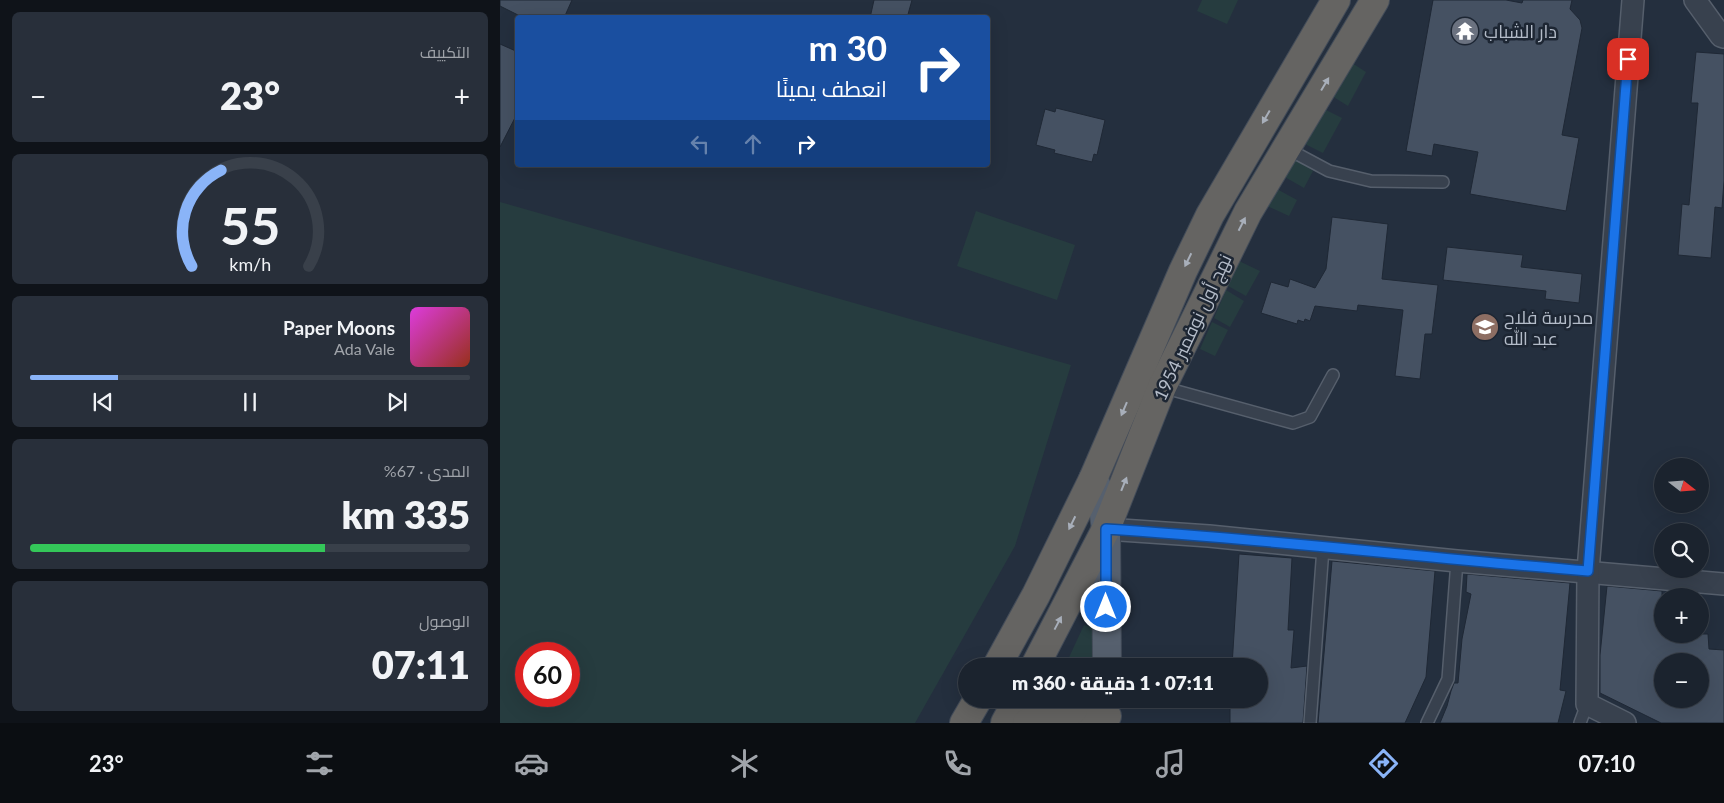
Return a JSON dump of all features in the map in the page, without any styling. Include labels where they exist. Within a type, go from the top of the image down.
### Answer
[{"type":"highway","name":"نهج أول نوفمبر 1954","points":[[1001,658],[1094,479],[1183,271],[1210,215],[1336,0]]},
{"type":"highway","name":"نهج أول نوفمبر 1954","points":[[1039,658],[1106,529],[1162,388],[1248,212],[1375,0]]},
{"type":"highway","points":[[1005,723],[1013,708]]},
{"type":"highway","points":[[1076,708],[1107,713]]},
{"type":"highway","points":[[1027,723],[1058,712],[1080,709]]},
{"type":"main road","points":[[1094,479],[1101,494],[1106,529],[1106,658]]},
{"type":"street","points":[[1625,723],[1584,714],[1588,571],[1633,0]]},
{"type":"street","points":[[1694,0],[1721,36],[1724,37]]},
{"type":"street","points":[[1106,529],[1209,536],[1457,561],[1724,584]]},
{"type":"lane","points":[[1286,148],[1329,171],[1371,181],[1443,182]]},
{"type":"lane","points":[[1162,388],[1293,423],[1310,417],[1333,375]]},
{"type":"lane","points":[[1310,723],[1323,548]]},
{"type":"lane","points":[[1427,723],[1448,679],[1457,561]]},
{"type":"green space","points":[[1202,0],[1238,0],[1227,24],[1197,11]]},
{"type":"green space","points":[[1352,63],[1366,72],[1348,106],[1332,96]]},
{"type":"green space","points":[[1324,109],[1342,118],[1323,153],[1303,143]]},
{"type":"green space","points":[[1294,158],[1313,171],[1304,188],[1283,176]]},
{"type":"green space","points":[[1275,188],[1297,200],[1289,216],[1265,205]]},
{"type":"green space","points":[[500,202],[1071,365],[1015,546],[915,723],[500,723]]},
{"type":"green space","points":[[976,211],[1075,245],[1057,300],[957,266]]},
{"type":"green space","points":[[1239,261],[1260,271],[1246,296],[1228,286]]},
{"type":"green space","points":[[1226,290],[1244,301],[1230,327],[1214,318]]},
{"type":"green space","points":[[1212,322],[1228,330],[1215,356],[1200,349]]},
{"type":"green space","points":[[1084,625],[1098,629],[1098,658],[1069,658]]},
{"type":"building","points":[[500,0],[572,0],[565,15],[518,15],[500,6]]},
{"type":"building","points":[[874,0],[912,0],[908,15],[871,15]]},
{"type":"building","points":[[1433,0],[1506,0],[1522,3],[1523,0],[1572,0],[1570,9],[1580,20],[1582,28],[1562,135],[1579,138],[1566,211],[1470,194],[1478,152],[1434,144],[1432,156],[1406,151]]},
{"type":"building","points":[[500,44],[515,51],[515,118],[500,147]]},
{"type":"building","points":[[1696,52],[1724,54],[1724,181],[1722,208],[1715,207],[1711,258],[1678,255],[1682,204],[1689,205],[1698,103],[1691,103]]},
{"type":"building","points":[[1056,108],[1105,120],[1097,155],[1094,154],[1092,162],[1054,153],[1055,150],[1036,145],[1045,109],[1055,112]]},
{"type":"building","points":[[1332,217],[1388,224],[1382,279],[1438,285],[1432,334],[1425,334],[1420,379],[1395,376],[1403,310],[1358,305],[1357,311],[1315,306],[1310,321],[1305,319],[1304,322],[1298,320],[1297,324],[1261,313],[1271,282],[1288,287],[1290,279],[1315,288],[1326,269]]},
{"type":"building","points":[[1447,247],[1523,255],[1521,267],[1582,274],[1579,303],[1545,299],[1546,291],[1443,280]]},
{"type":"building","points":[[1239,554],[1292,558],[1288,630],[1294,630],[1291,668],[1307,666],[1303,723],[1230,723],[1230,708],[1268,708],[1268,658],[1232,658]]},
{"type":"building","points":[[1332,561],[1435,571],[1426,677],[1405,723],[1318,723]]},
{"type":"building","points":[[1467,574],[1570,583],[1560,690],[1566,691],[1558,723],[1440,723],[1454,683],[1458,683],[1462,639],[1471,594],[1466,592]]},
{"type":"building","points":[[1607,586],[1654,590],[1654,643],[1709,643],[1709,649],[1724,650],[1724,723],[1661,723],[1600,693],[1600,655]]},
{"type":"place","name":"دار الشباب","points":[[1465,31]]},
{"type":"place","name":"مدرسة فلاح عبد الله","points":[[1485,327]]},
{"type":"route","points":[[1106,607],[1106,529],[1209,536],[1457,561],[1588,571],[1628,59]]}]
